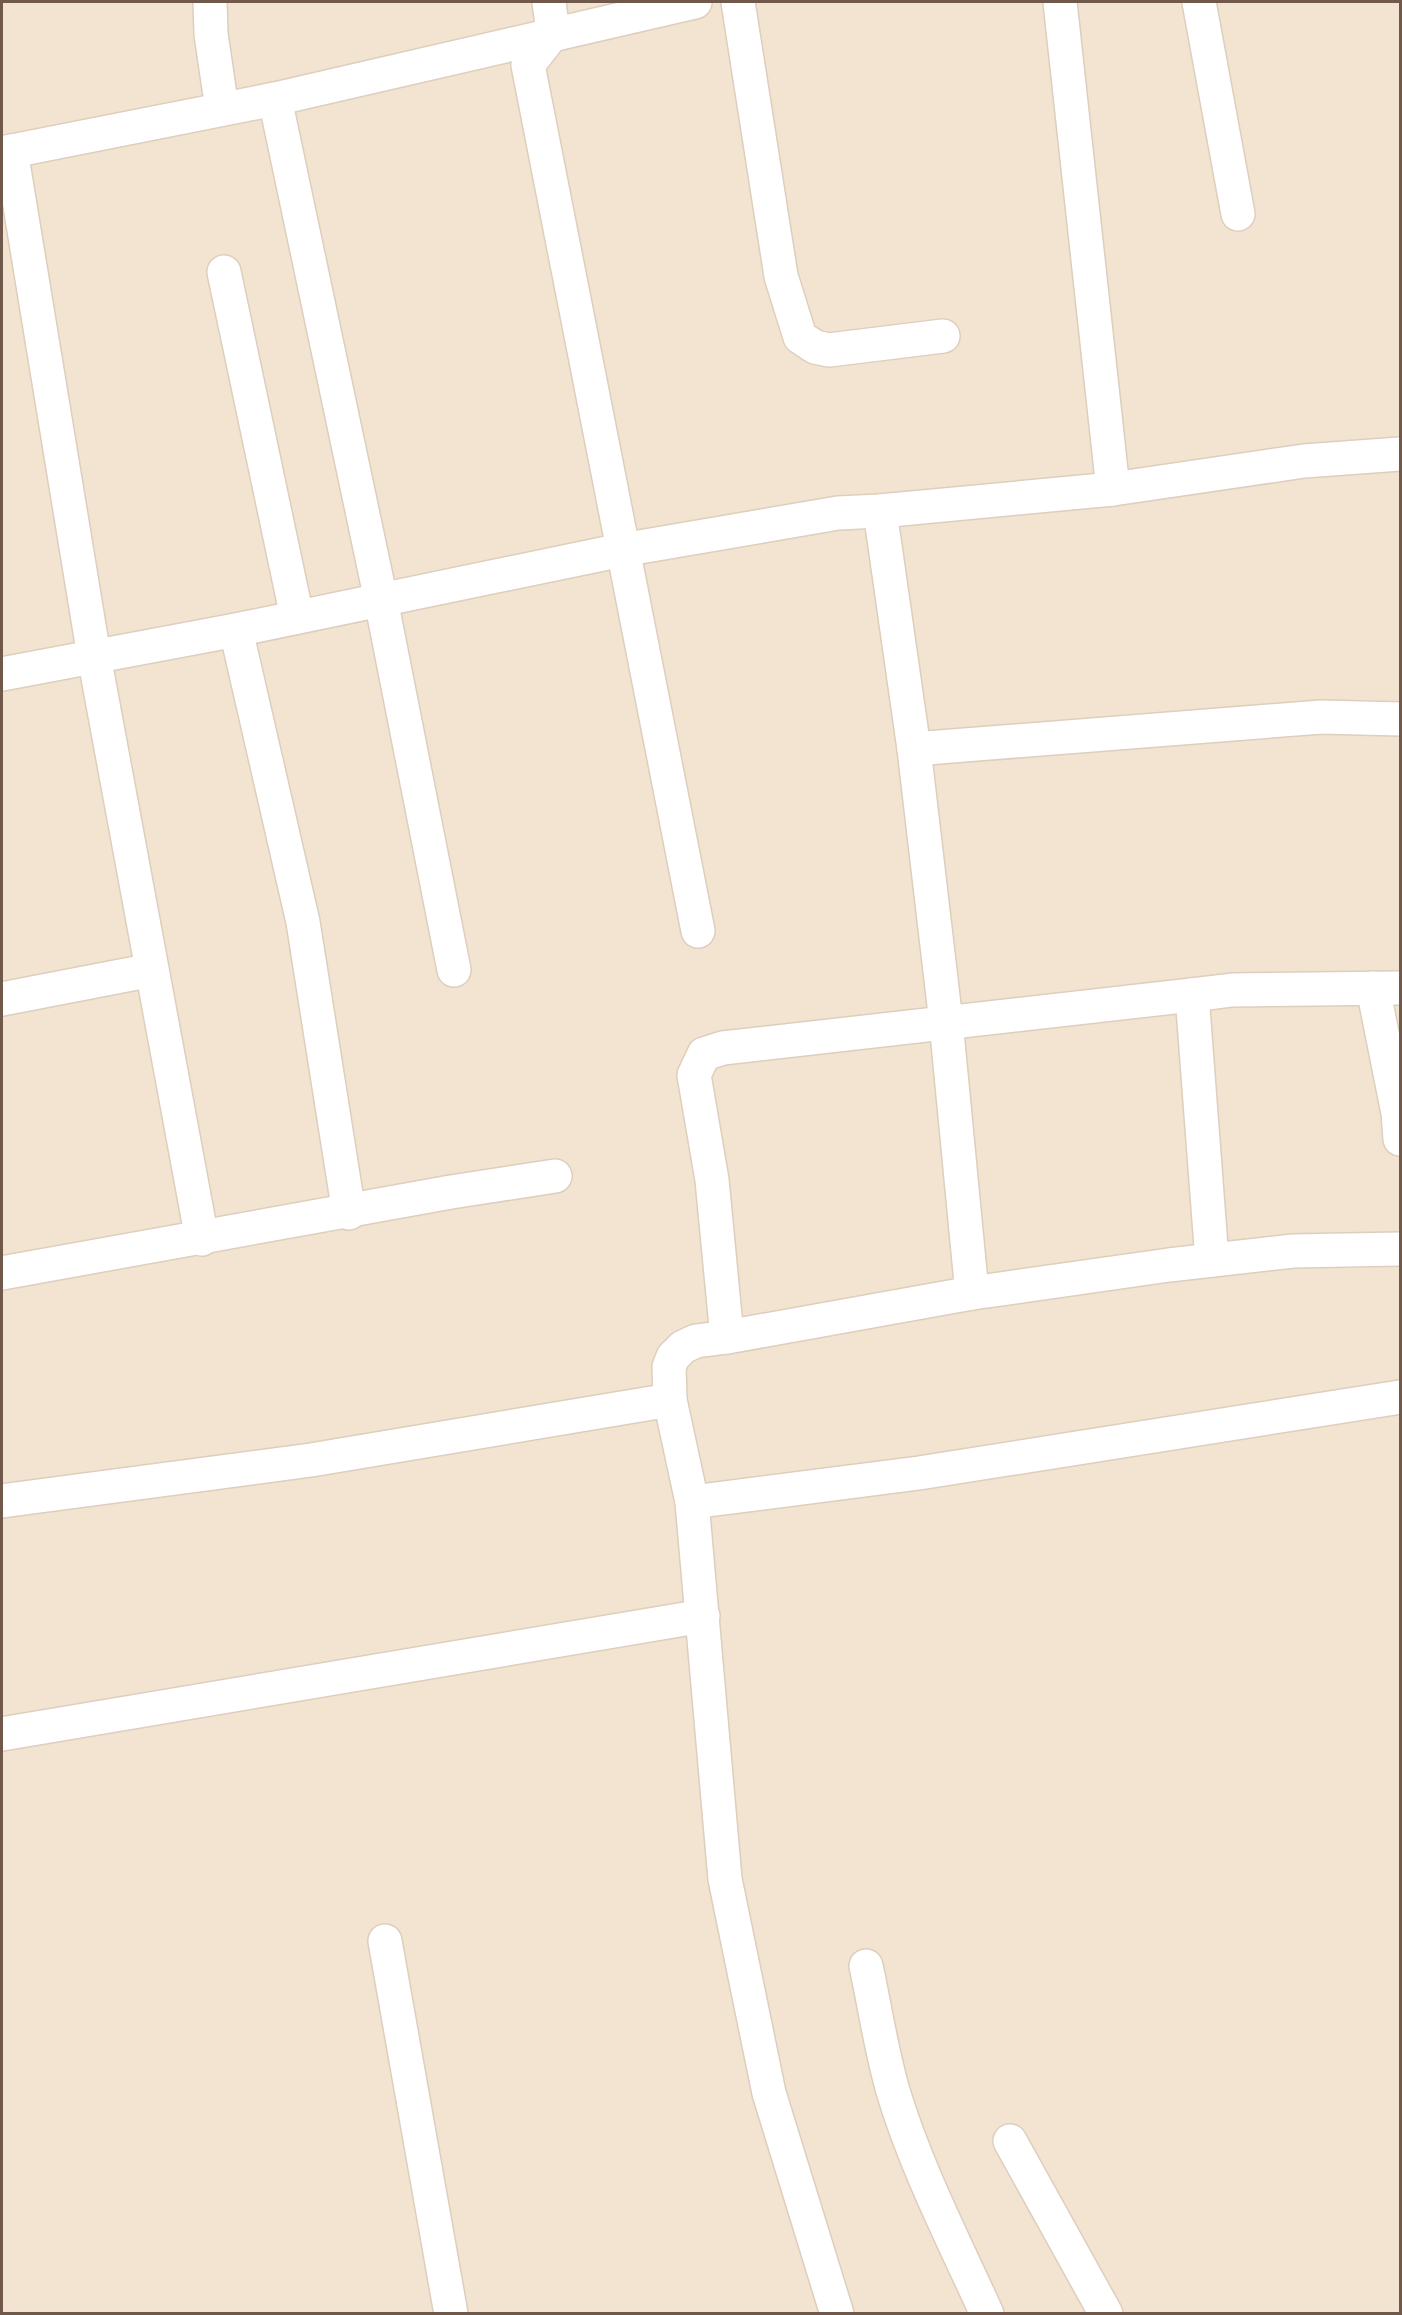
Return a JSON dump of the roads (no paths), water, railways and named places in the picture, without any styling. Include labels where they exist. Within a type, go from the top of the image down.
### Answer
[{"type":"street","points":[[210,2],[211,34],[222,109]]},
{"type":"street","points":[[202,1239],[94,656],[6,152],[274,99],[551,17],[695,2]]},
{"type":"street","points":[[738,2],[781,276],[800,337],[815,347],[829,350],[944,336]]},
{"type":"street","points":[[1060,2],[1113,489]]},
{"type":"street","points":[[1199,2],[1239,214]]},
{"type":"street","points":[[551,17],[528,65],[698,931]]},
{"type":"street","points":[[274,99],[381,600],[454,970]]},
{"type":"street","points":[[224,272],[297,617]]},
{"type":"street","points":[[2,674],[236,630],[622,550],[838,513],[1113,489],[1304,461],[1401,454]]},
{"type":"street","points":[[880,511],[914,749],[946,1023],[972,1293]]},
{"type":"street","points":[[236,630],[303,922],[349,1213]]},
{"type":"street","points":[[914,749],[1321,717],[1401,719]]},
{"type":"street","points":[[2,999],[152,970]]},
{"type":"street","points":[[727,1337],[712,1180],[694,1075],[698,1062],[704,1054],[723,1048],[1232,990],[1387,988],[1401,1139]]},
{"type":"street","points":[[1192,995],[1212,1260]]},
{"type":"street","points":[[2,1273],[349,1213],[451,1192],[555,1176]]},
{"type":"street","points":[[837,2313],[769,2093],[725,1879],[692,1502],[670,1400],[669,1367],[673,1357],[682,1347],[696,1341],[972,1293],[1293,1251],[1401,1249]]},
{"type":"street","points":[[692,1502],[919,1473],[1401,1397]]},
{"type":"street","points":[[2,1501],[311,1460],[670,1400]]},
{"type":"street","points":[[2,1734],[703,1616]]},
{"type":"street","points":[[385,1941],[451,2313]]},
{"type":"street","points":[[866,1966],[893,2090],[907,2131],[917,2159],[987,2313]]},
{"type":"street","points":[[1010,2141],[1106,2313]]}]
